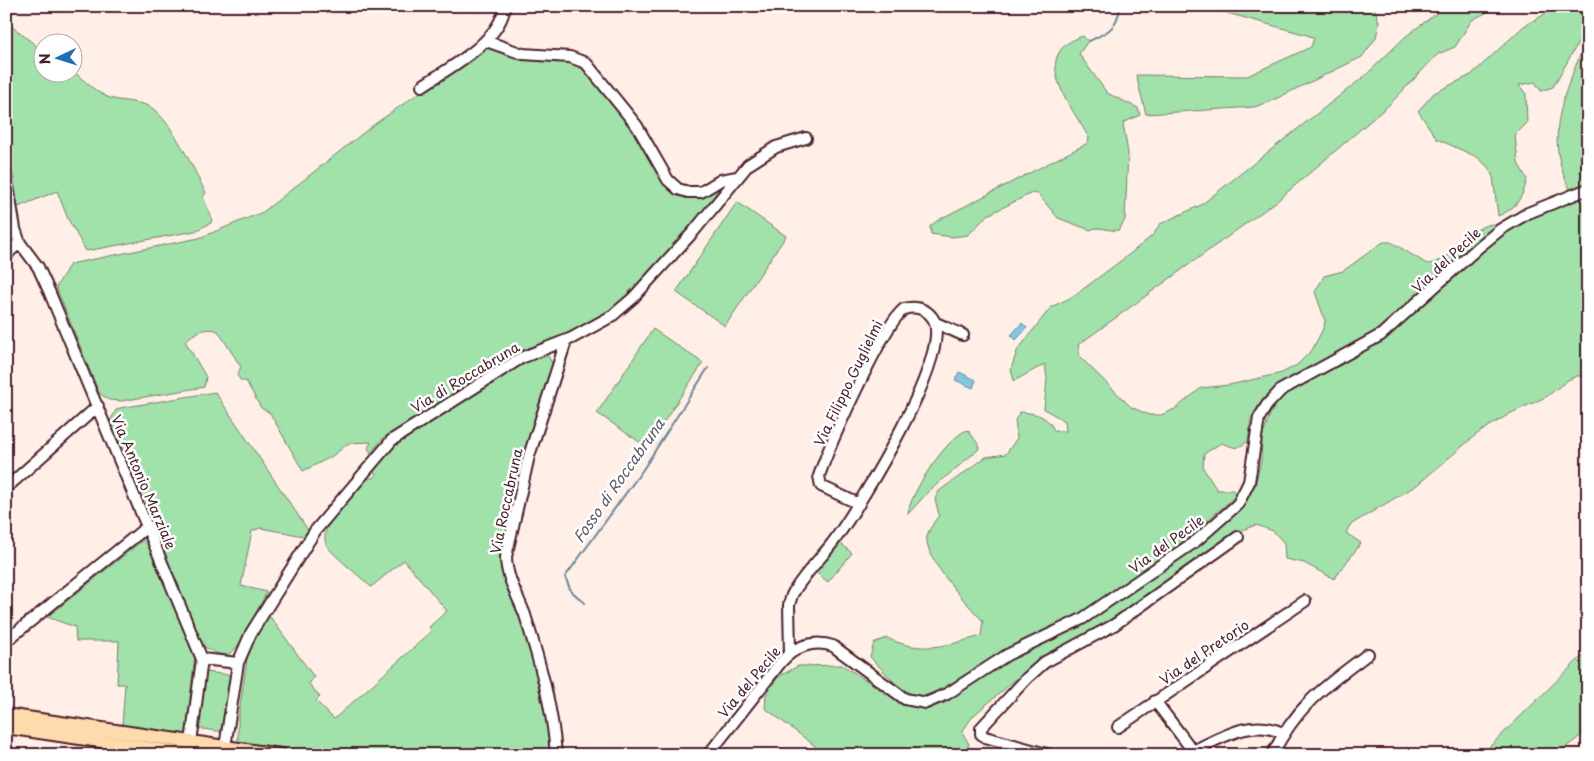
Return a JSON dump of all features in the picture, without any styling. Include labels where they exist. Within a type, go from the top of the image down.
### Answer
[{"type":"main road","points":[[6,715],[193,748]]},
{"type":"main road","points":[[6,726],[193,748],[225,747],[280,755]]},
{"type":"street","points":[[422,86],[486,41],[501,20],[505,6]]},
{"type":"street","points":[[486,41],[523,54],[570,58],[586,63],[637,126],[668,180],[678,189],[688,192],[701,192],[721,180],[737,177]]},
{"type":"street","name":"Via di Roccabruna","points":[[225,747],[238,662],[254,628],[308,541],[392,440],[521,358],[566,341],[608,319],[633,298],[694,231],[752,161],[766,152],[806,138]]},
{"type":"street","points":[[6,174],[15,226],[20,243],[6,257]]},
{"type":"street","name":"Via del Pecile","points":[[708,755],[790,653],[808,644],[829,645],[901,696],[922,703],[947,694],[1002,658],[1082,619],[1196,541],[1238,504],[1249,482],[1260,418],[1267,405],[1278,393],[1295,381],[1338,360],[1381,335],[1501,229],[1537,209],[1588,189]]},
{"type":"street","name":"Via Antonio Marziale","points":[[20,243],[38,267],[49,291],[202,659],[193,748]]},
{"type":"street","name":"Via Filippo Guglielmi","points":[[859,504],[820,484],[819,476],[827,456],[857,390],[898,314],[906,308],[921,308],[936,323]]},
{"type":"street","points":[[790,653],[789,607],[792,595],[830,547],[859,504],[893,444],[924,380],[936,344],[936,323],[963,335]]},
{"type":"street","name":"Via Roccabruna","points":[[556,755],[544,682],[506,560],[528,460],[566,341]]},
{"type":"street","points":[[6,488],[98,406]]},
{"type":"street","points":[[6,642],[148,526]]},
{"type":"street","points":[[1050,755],[985,737],[981,732],[984,723],[1045,662],[1114,625],[1238,537]]},
{"type":"street","name":"Via del Pretorio","points":[[1118,727],[1305,601]]},
{"type":"street","points":[[1272,755],[1294,716],[1311,698],[1368,654]]},
{"type":"street","points":[[202,659],[238,662]]},
{"type":"street","points":[[1155,701],[1189,753],[1232,733],[1252,727],[1266,727],[1283,733]]},
{"type":"green space","points":[[1202,6],[1374,6],[1379,22],[1376,38],[1362,57],[1269,102],[1254,107],[1146,114],[1136,75],[1247,76],[1311,47],[1314,38]]},
{"type":"green space","points":[[1446,6],[1499,6],[1472,20],[1455,47],[1438,54],[1390,104],[1277,201],[1078,345],[1080,357],[1131,407],[1149,415],[1161,415],[1175,409],[1201,388],[1229,385],[1282,373],[1297,365],[1312,350],[1324,327],[1325,320],[1315,292],[1324,276],[1343,271],[1383,242],[1391,242],[1427,264],[1437,262],[1446,257],[1478,229],[1496,224],[1495,228],[1382,331],[1288,380],[1264,398],[1251,418],[1248,442],[1236,448],[1221,443],[1204,454],[1203,468],[1217,490],[1234,490],[1237,495],[1157,562],[1093,606],[988,660],[929,694],[918,698],[898,686],[870,657],[874,643],[887,638],[911,646],[934,647],[981,636],[983,621],[948,581],[932,556],[928,545],[928,533],[939,515],[935,499],[939,491],[986,457],[1006,454],[1017,438],[1015,420],[1020,412],[1041,416],[1049,422],[1054,431],[1066,431],[1065,421],[1044,409],[1047,379],[1045,364],[1014,381],[1011,369],[1017,351],[1051,307],[1074,296],[1131,253],[1153,235],[1160,224],[1201,205],[1366,75],[1405,37]]},
{"type":"green space","points":[[1559,6],[1588,6],[1588,34],[1578,43],[1553,87],[1541,91],[1535,82],[1519,85],[1526,94],[1527,123],[1515,135],[1518,163],[1527,179],[1518,202],[1510,210],[1498,216],[1493,177],[1488,167],[1477,157],[1437,139],[1418,111],[1434,93],[1471,75],[1524,26]]},
{"type":"green space","points":[[6,22],[32,42],[32,82],[82,82],[82,79],[105,96],[148,106],[160,115],[175,135],[206,193],[203,197],[212,218],[211,223],[195,231],[86,251],[68,219],[57,191],[16,208],[6,161]]},
{"type":"green space","points":[[1083,36],[1088,41],[1079,54],[1107,93],[1138,108],[1140,115],[1123,123],[1128,153],[1125,220],[1119,230],[1097,228],[1090,230],[1058,218],[1038,194],[1032,193],[988,215],[968,235],[952,237],[931,234],[930,226],[940,219],[1088,143],[1089,138],[1064,96],[1058,81],[1056,67],[1058,55],[1066,44]]},
{"type":"green space","points":[[1588,37],[1588,186],[1571,191],[1562,171],[1557,132],[1565,94]]},
{"type":"green space","points":[[486,48],[523,59],[576,62],[585,67],[634,128],[676,191],[723,184],[676,247],[620,305],[593,323],[499,363],[480,374],[452,395],[383,438],[371,453],[368,448],[371,442],[349,443],[331,457],[303,471],[270,413],[261,408],[246,381],[241,381],[237,375],[241,367],[218,331],[209,329],[200,331],[185,341],[206,377],[204,387],[121,401],[109,400],[99,393],[56,287],[70,264],[199,238],[263,212],[372,126],[480,50]]},
{"type":"green space","points":[[1588,194],[1588,376],[1577,376],[1568,380],[1546,397],[1511,413],[1477,434],[1417,485],[1350,525],[1346,533],[1361,543],[1334,579],[1304,563],[1285,559],[1284,543],[1273,531],[1256,525],[1231,534],[1096,630],[1056,649],[1021,675],[973,716],[962,732],[969,744],[965,755],[822,755],[815,746],[765,708],[766,695],[778,677],[798,666],[842,665],[902,703],[928,707],[945,703],[1011,658],[1049,638],[1080,626],[1131,592],[1243,505],[1255,485],[1261,461],[1262,438],[1270,414],[1285,391],[1341,365],[1382,340],[1517,221],[1544,209]]},
{"type":"green space","points":[[737,202],[786,236],[725,326],[676,292]]},
{"type":"green space","points":[[653,329],[703,363],[647,447],[597,413]]},
{"type":"green space","points":[[541,355],[548,356],[553,365],[551,377],[503,542],[501,569],[518,612],[535,666],[544,700],[553,755],[318,755],[266,745],[238,743],[238,719],[248,652],[266,616],[271,618],[314,677],[309,684],[320,697],[316,701],[334,719],[432,631],[429,627],[447,611],[404,560],[371,587],[328,548],[325,536],[327,527],[338,508],[366,476],[369,479],[376,476],[373,468],[391,447],[501,374]]},
{"type":"green space","points":[[215,392],[308,530],[304,536],[260,528],[252,531],[241,586],[267,592],[241,641],[232,652],[224,655],[211,651],[201,643],[110,421],[116,410],[120,408]]},
{"type":"green space","points":[[968,430],[978,444],[979,449],[929,491],[908,514],[915,493],[931,466],[951,442]]},
{"type":"green space","points":[[143,540],[149,545],[195,654],[186,736],[122,726],[125,684],[117,684],[119,641],[76,641],[75,627],[47,617]]},
{"type":"green space","points":[[839,542],[852,553],[828,582],[814,571]]},
{"type":"green space","points":[[1588,653],[1588,730],[1556,755],[1481,755],[1580,658]]},
{"type":"green space","points":[[204,672],[232,675],[224,732],[196,728]]},
{"type":"water","points":[[1022,323],[1027,328],[1016,340],[1011,335]]},
{"type":"water","points":[[959,372],[976,380],[973,388],[955,380]]},
{"type":"waterway","name":"Fosso di Roccabruna","points":[[1089,41],[1111,29],[1121,6]]},
{"type":"waterway","name":"Fosso di Roccabruna","points":[[585,603],[571,591],[565,577],[642,471],[708,368]]}]
